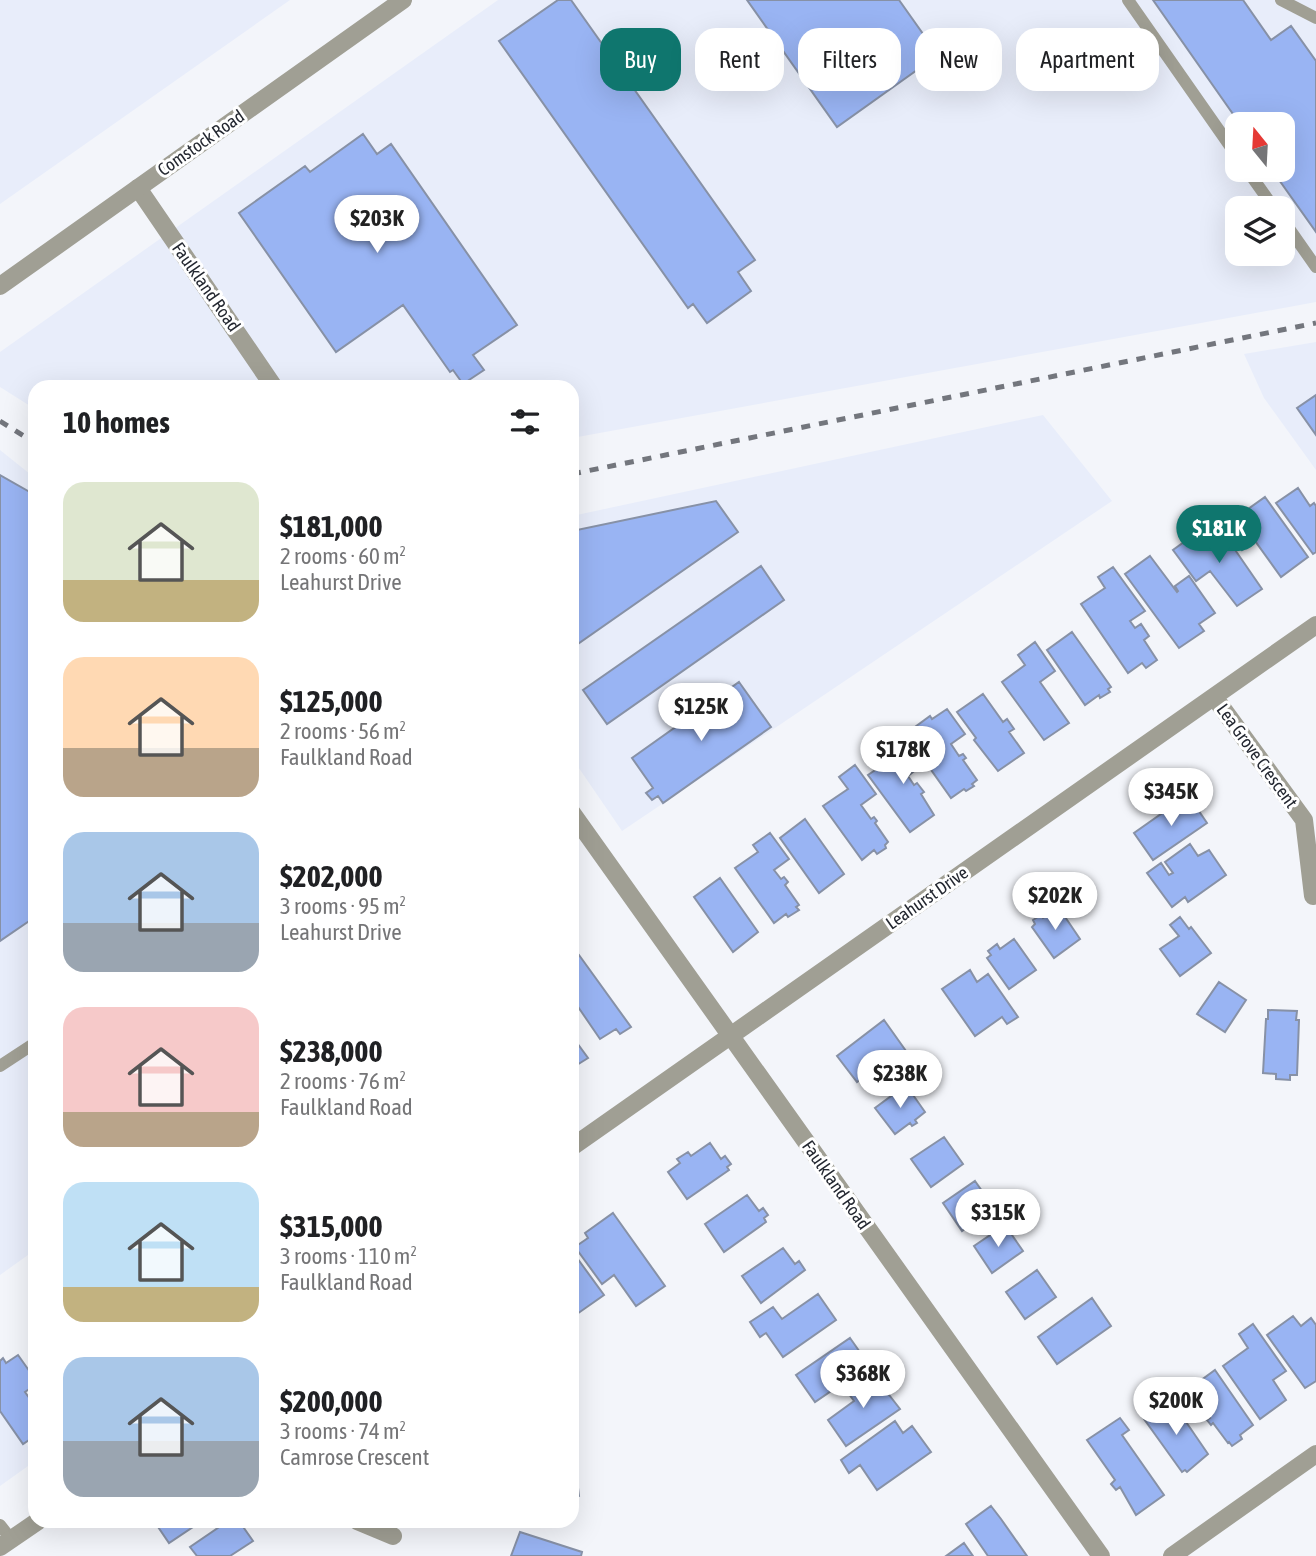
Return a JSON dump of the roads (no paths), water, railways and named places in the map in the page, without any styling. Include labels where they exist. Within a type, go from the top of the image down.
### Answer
[{"type":"street","name":"Comstock Road","points":[[0,286],[403,0]]},
{"type":"street","name":"Faulkland Road","points":[[138,188],[269,380]]},
{"type":"street","name":"Leahurst Drive","points":[[579,1142],[1316,625]]},
{"type":"street","name":"Lea Grove Crescent","points":[[1215,698],[1304,820],[1313,896]]},
{"type":"street","name":"Faulkland Road","points":[[579,823],[1101,1556]]},
{"type":"street","points":[[1172,1556],[1316,1454]]},
{"type":"street","points":[[4,1537],[28,1526]]},
{"type":"street","points":[[374,1528],[393,1536]]},
{"type":"lane","points":[[1128,0],[1225,139]]},
{"type":"lane","points":[[1281,0],[1316,19]]},
{"type":"lane","points":[[1295,237],[1316,267]]},
{"type":"lane","points":[[0,1066],[28,1048]]},
{"type":"railway","points":[[579,473],[1316,323]]},
{"type":"railway","points":[[0,421],[28,439]]}]
